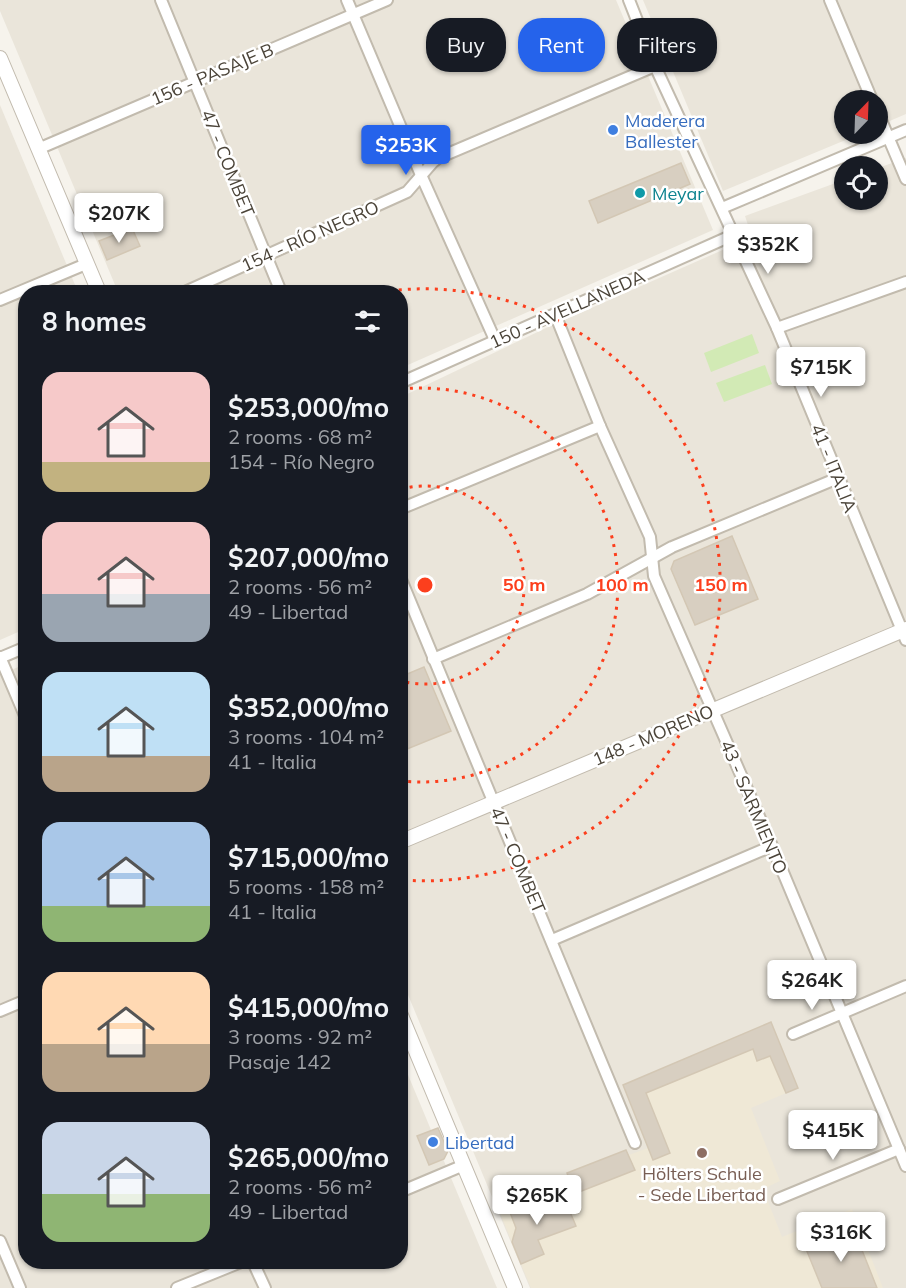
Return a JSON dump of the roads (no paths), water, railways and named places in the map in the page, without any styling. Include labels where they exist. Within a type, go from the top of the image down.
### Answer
[{"type":"street","name":"47 - COMBET","points":[[161,0],[278,285]]},
{"type":"street","points":[[347,0],[421,175],[495,340]]},
{"type":"street","name":"156 - PASAJE B","points":[[38,149],[387,0]]},
{"type":"street","name":"41 - ITALIA","points":[[629,0],[636,18]]},
{"type":"street","points":[[830,0],[868,90]]},
{"type":"street","points":[[0,58],[96,285]]},
{"type":"street","name":"154 - RÍO NEGRO","points":[[201,285],[407,192],[438,158],[641,72]]},
{"type":"street","name":"41 - ITALIA","points":[[658,72],[777,328],[905,633]]},
{"type":"street","points":[[906,130],[888,138],[906,179]]},
{"type":"street","points":[[722,208],[874,144]]},
{"type":"street","name":"150 - AVELLANEDA","points":[[408,379],[733,235]]},
{"type":"street","points":[[36,285],[86,264]]},
{"type":"street","points":[[777,328],[906,282]]},
{"type":"street","points":[[0,300],[18,292]]},
{"type":"street","name":"43 - SARMIENTO","points":[[555,314],[600,426],[650,537],[654,576],[772,846],[906,1166]]},
{"type":"street","points":[[408,506],[600,426]]},
{"type":"street","points":[[433,658],[587,594],[672,547],[838,478]]},
{"type":"street","name":"47 - COMBET","points":[[408,597],[635,1143]]},
{"type":"street","name":"148 - MORENO","points":[[408,839],[712,710],[905,633]]},
{"type":"street","points":[[18,650],[0,658],[18,700]]},
{"type":"street","points":[[552,940],[772,846]]},
{"type":"street","points":[[793,1034],[906,986]]},
{"type":"street","points":[[0,1011],[18,1003]]},
{"type":"street","points":[[408,1032],[514,1288]]},
{"type":"street","points":[[778,1199],[899,1149]]},
{"type":"street","points":[[408,1189],[464,1165]]},
{"type":"street","points":[[0,1241],[20,1288]]},
{"type":"street","points":[[177,1288],[224,1269]]},
{"type":"street","points":[[256,1269],[265,1288]]},
{"type":"place","name":"Maderera Ballester","points":[[613,130]]},
{"type":"place","name":"Meyar","points":[[640,193]]},
{"type":"place","name":"Libertad","points":[[433,1142]]},
{"type":"place","name":"Hölters Schule - Sede Libertad","points":[[702,1153]]}]
